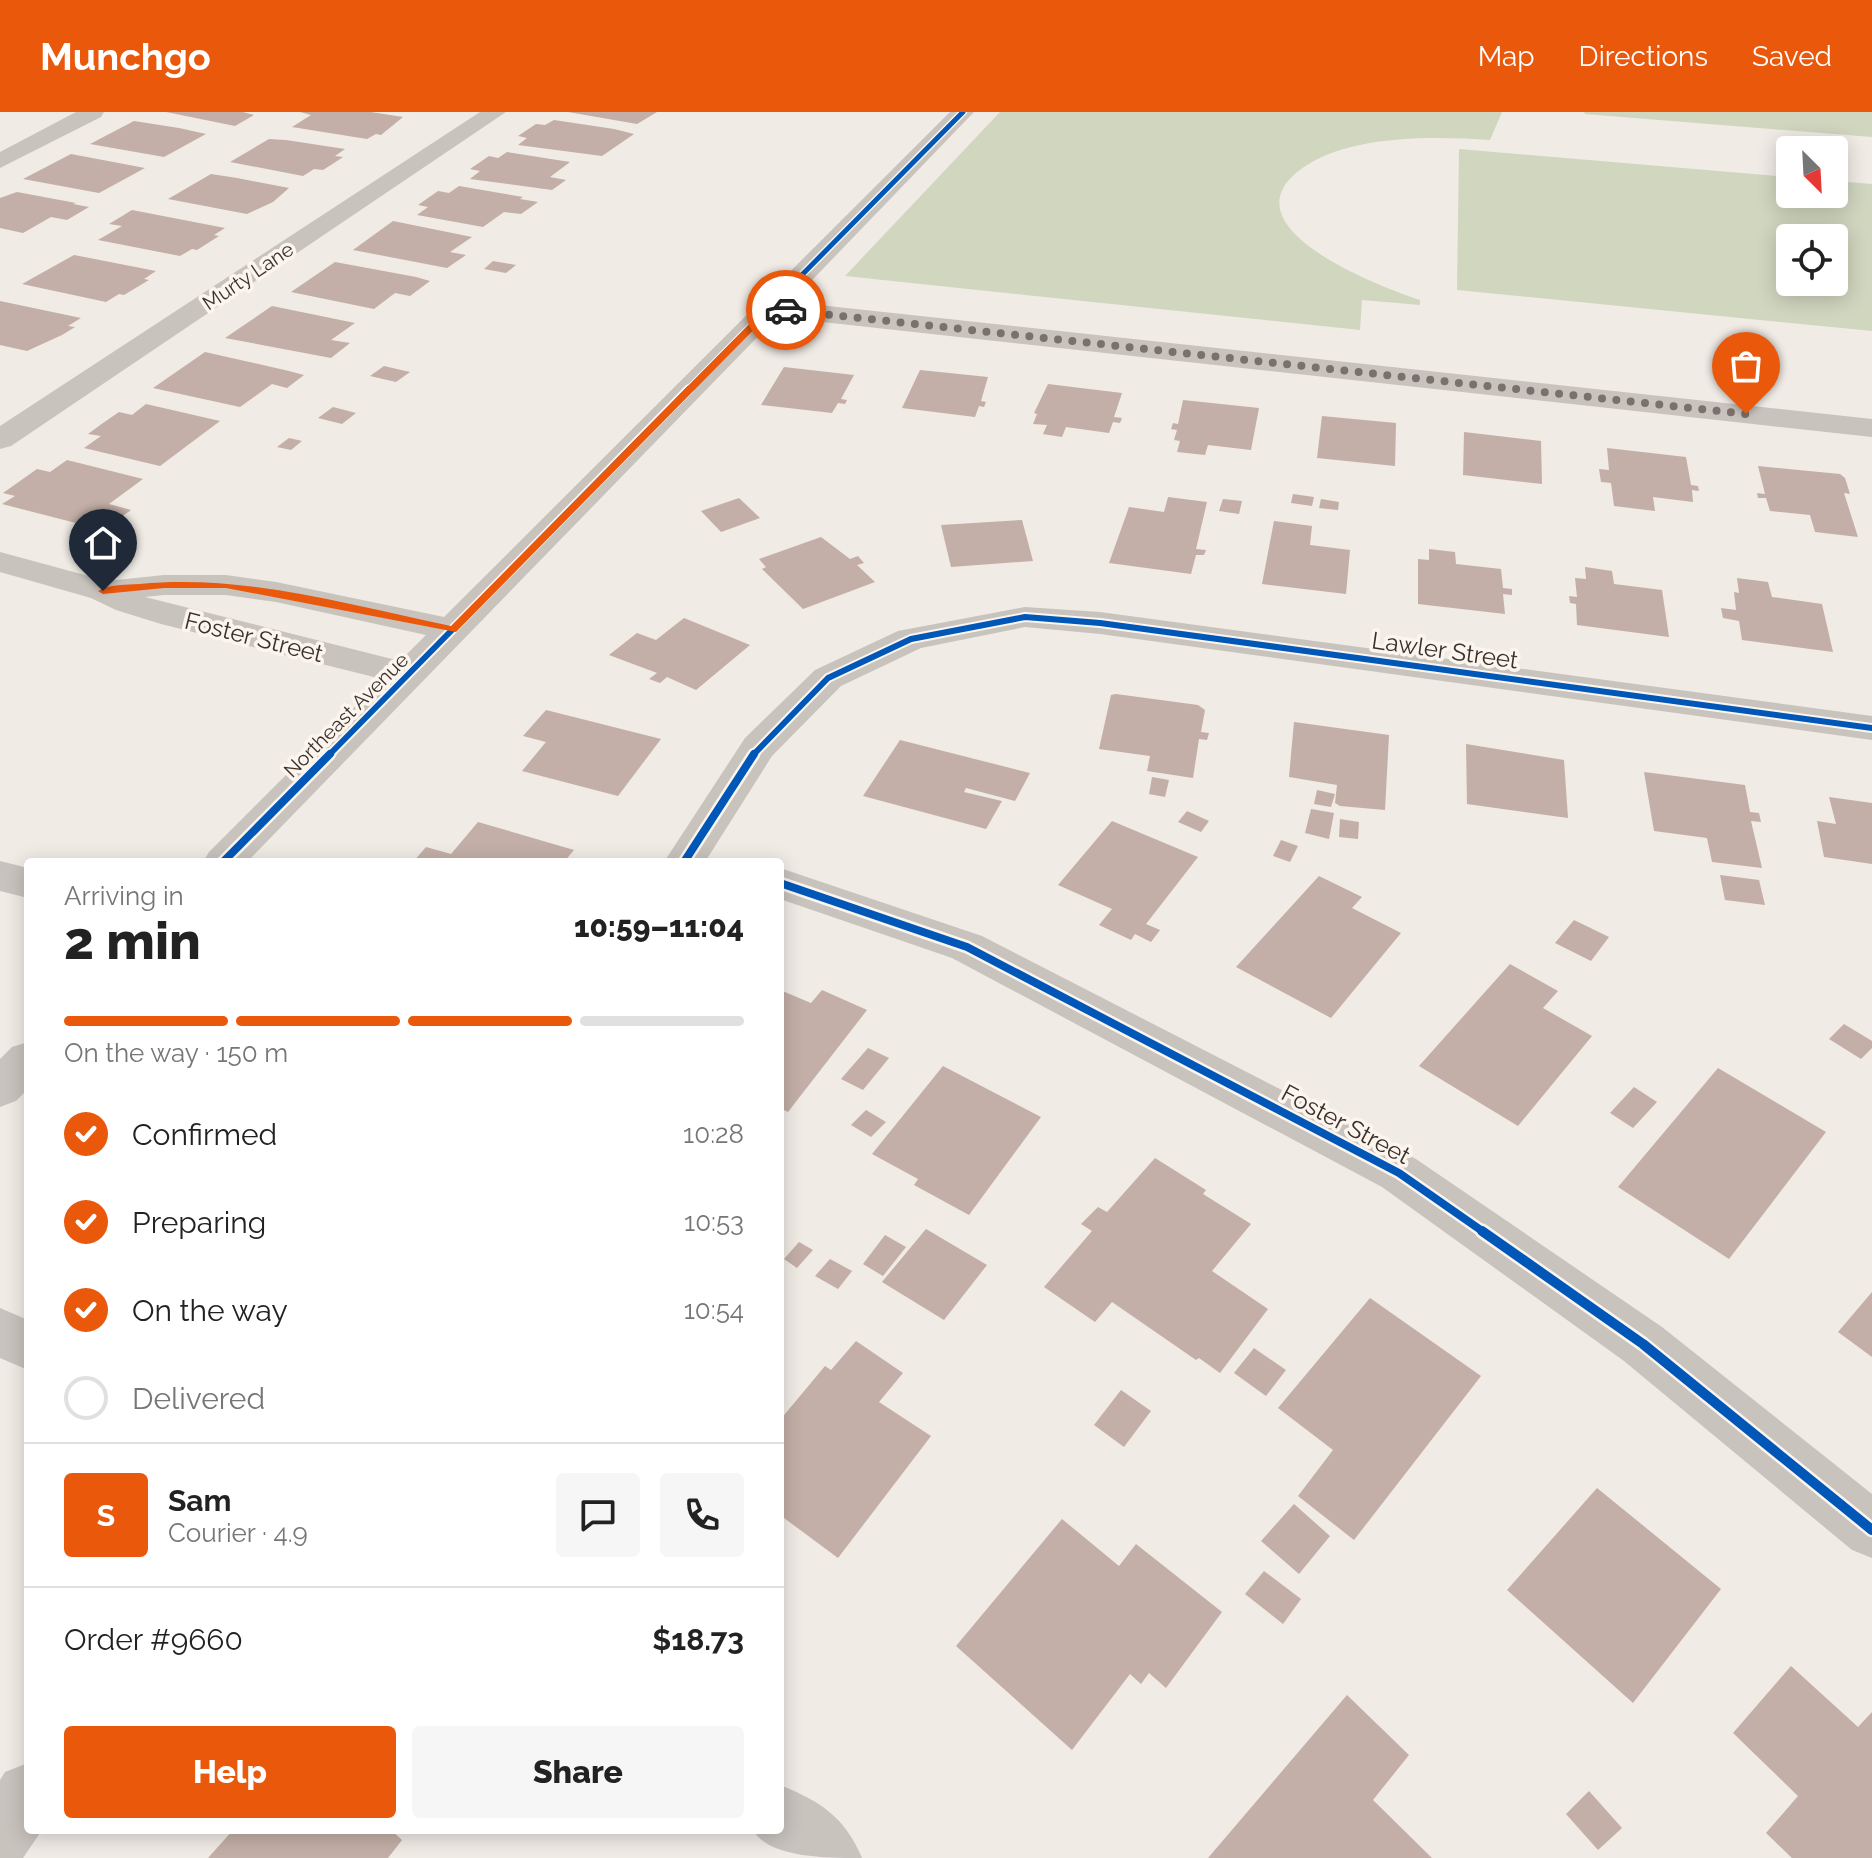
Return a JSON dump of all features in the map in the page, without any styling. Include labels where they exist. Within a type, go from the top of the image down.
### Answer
[{"type":"street","points":[[0,161],[93,112]]},
{"type":"street","name":"Murty Lane","points":[[0,440],[495,112]]},
{"type":"street","name":"Northeast Avenue","points":[[227,858],[963,112]]},
{"type":"street","points":[[770,308],[1872,428]]},
{"type":"street","name":"Foster Street","points":[[0,562],[103,591],[128,603],[173,617],[408,674]]},
{"type":"street","name":"Foster Street","points":[[103,591],[164,585],[226,585],[276,592],[453,630]]},
{"type":"street","name":"Lawler Street","points":[[699,858],[758,747],[828,678],[911,639],[1025,617],[1100,623],[1872,728]]},
{"type":"street","points":[[0,876],[24,882]]},
{"type":"street","name":"Foster Street","points":[[784,884],[967,947],[1399,1173],[1643,1344],[1872,1530]]},
{"type":"street","points":[[0,1088],[24,1064]]},
{"type":"street","points":[[0,1332],[24,1344]]},
{"type":"street","points":[[0,1835],[24,1801]]},
{"type":"street","points":[[784,1820],[817,1842],[829,1858]]},
{"type":"green space","points":[[1000,112],[1502,112],[1490,140],[1416,138],[1363,144],[1315,160],[1296,173],[1281,194],[1282,215],[1296,235],[1319,253],[1347,270],[1420,300],[1420,305],[1362,300],[1360,330],[845,276]]},
{"type":"green space","points":[[1872,112],[1872,137],[1585,114]]},
{"type":"green space","points":[[1459,149],[1776,176],[1776,208],[1848,208],[1848,182],[1872,184],[1872,331],[1457,290]]},
{"type":"building","points":[[166,112],[243,112],[254,115],[235,126]]},
{"type":"building","points":[[300,112],[371,112],[403,117],[381,135],[367,139],[292,127],[311,115]]},
{"type":"building","points":[[568,112],[657,112],[637,124]]},
{"type":"building","points":[[554,120],[634,134],[602,156],[518,145],[527,138],[518,136],[536,124],[545,125]]},
{"type":"building","points":[[134,121],[206,134],[164,157],[90,144]]},
{"type":"building","points":[[269,139],[345,149],[335,156],[343,157],[334,163],[303,176],[230,162]]},
{"type":"building","points":[[507,152],[570,162],[550,177],[566,180],[552,190],[470,179],[480,171],[470,169],[489,156],[498,158]]},
{"type":"building","points":[[71,154],[145,168],[99,193],[23,179]]},
{"type":"building","points":[[211,174],[289,188],[273,202],[247,214],[168,199]]},
{"type":"building","points":[[459,186],[538,202],[521,214],[504,212],[483,227],[417,215],[428,207],[418,205],[438,191],[449,193]]},
{"type":"building","points":[[17,192],[89,207],[67,220],[51,217],[23,233],[0,228],[0,198]]},
{"type":"building","points":[[132,210],[225,228],[214,235],[219,236],[197,250],[192,249],[180,256],[98,240],[122,226],[109,224]]},
{"type":"building","points":[[393,221],[472,237],[450,252],[466,255],[447,268],[353,250]]},
{"type":"building","points":[[74,255],[156,271],[144,279],[149,280],[106,302],[22,284]]},
{"type":"building","points":[[493,261],[516,265],[506,273],[484,269]]},
{"type":"building","points":[[335,262],[430,281],[410,296],[395,293],[374,309],[291,292]]},
{"type":"building","points":[[0,301],[81,318],[68,326],[75,327],[62,335],[27,351],[0,345]]},
{"type":"building","points":[[272,306],[355,323],[331,340],[350,343],[331,358],[225,338]]},
{"type":"building","points":[[205,352],[304,375],[287,388],[272,384],[240,407],[153,388]]},
{"type":"building","points":[[384,366],[410,372],[396,382],[370,376]]},
{"type":"building","points":[[784,367],[854,375],[841,399],[847,400],[845,404],[838,403],[832,413],[761,405]]},
{"type":"building","points":[[920,370],[988,377],[981,401],[986,402],[984,407],[979,406],[975,417],[902,408]]},
{"type":"building","points":[[1048,384],[1122,393],[1114,417],[1122,418],[1120,423],[1113,422],[1109,433],[1066,427],[1062,437],[1043,434],[1047,425],[1033,424],[1037,414],[1034,413]]},
{"type":"building","points":[[1183,400],[1259,408],[1251,450],[1208,445],[1205,455],[1177,452],[1180,441],[1174,440],[1177,430],[1171,429],[1173,423],[1178,424]]},
{"type":"building","points":[[146,404],[220,421],[160,466],[84,448],[101,436],[88,434],[103,423],[119,412],[132,415]]},
{"type":"building","points":[[333,407],[356,413],[342,424],[318,418]]},
{"type":"building","points":[[1322,416],[1396,423],[1395,466],[1317,458]]},
{"type":"building","points":[[1464,432],[1541,441],[1542,484],[1463,475]]},
{"type":"building","points":[[289,438],[302,441],[291,450],[277,447]]},
{"type":"building","points":[[1607,448],[1686,457],[1691,485],[1698,486],[1699,491],[1692,490],[1693,502],[1653,497],[1655,511],[1614,506],[1611,483],[1601,482],[1599,469],[1609,470]]},
{"type":"building","points":[[67,460],[143,479],[109,504],[131,510],[103,530],[2,504],[15,496],[3,493],[37,469],[50,472]]},
{"type":"building","points":[[1758,466],[1840,474],[1845,478],[1850,494],[1844,493],[1858,537],[1815,532],[1810,515],[1770,511],[1766,498],[1758,498],[1757,493],[1765,494]]},
{"type":"building","points":[[1293,494],[1314,497],[1312,506],[1291,503]]},
{"type":"building","points":[[1168,497],[1207,502],[1196,549],[1206,550],[1204,555],[1196,555],[1191,574],[1109,563],[1129,507],[1164,512]]},
{"type":"building","points":[[739,498],[760,518],[721,532],[701,511]]},
{"type":"building","points":[[1223,499],[1242,501],[1239,514],[1219,511]]},
{"type":"building","points":[[1321,499],[1339,502],[1338,510],[1319,508]]},
{"type":"building","points":[[1022,520],[1033,561],[951,567],[941,525]]},
{"type":"building","points":[[1274,521],[1312,526],[1310,545],[1350,550],[1346,594],[1262,584]]},
{"type":"building","points":[[821,537],[850,559],[858,556],[864,563],[857,565],[875,582],[803,609],[762,569],[766,567],[759,559]]},
{"type":"building","points":[[1429,549],[1455,552],[1456,564],[1501,569],[1503,588],[1512,589],[1512,595],[1503,594],[1505,614],[1418,604],[1418,559],[1429,560]]},
{"type":"building","points":[[1585,567],[1612,571],[1614,584],[1662,590],[1669,637],[1577,625],[1576,604],[1570,603],[1569,596],[1577,597],[1575,578],[1586,579]]},
{"type":"building","points":[[1737,578],[1768,582],[1772,597],[1822,604],[1833,652],[1742,640],[1739,621],[1723,618],[1721,608],[1736,610],[1734,592],[1739,593]]},
{"type":"building","points":[[684,618],[750,645],[696,690],[667,677],[660,683],[649,679],[657,673],[609,655],[637,633],[656,640]]},
{"type":"building","points":[[1111,695],[1198,705],[1205,710],[1201,732],[1209,733],[1207,740],[1199,739],[1193,778],[1147,771],[1150,756],[1099,749]]},
{"type":"building","points":[[546,710],[661,739],[618,796],[522,771],[546,742],[523,736]]},
{"type":"building","points":[[1294,722],[1389,735],[1385,810],[1340,806],[1335,803],[1337,785],[1289,777]]},
{"type":"building","points":[[900,740],[1030,773],[1015,801],[966,788],[964,792],[1002,801],[986,829],[863,796]]},
{"type":"building","points":[[1466,744],[1564,760],[1568,818],[1467,804]]},
{"type":"building","points":[[1644,772],[1745,785],[1750,812],[1759,813],[1761,822],[1751,821],[1762,868],[1712,862],[1707,838],[1654,831]]},
{"type":"building","points":[[1152,777],[1169,780],[1165,797],[1149,794]]},
{"type":"building","points":[[1317,790],[1335,794],[1331,807],[1314,804]]},
{"type":"building","points":[[1829,797],[1872,803],[1872,864],[1824,857],[1817,821],[1836,824]]},
{"type":"building","points":[[1311,809],[1334,813],[1329,839],[1305,833]]},
{"type":"building","points":[[1187,811],[1209,821],[1201,832],[1178,822]]},
{"type":"building","points":[[1340,819],[1359,822],[1358,839],[1339,837]]},
{"type":"building","points":[[1112,821],[1198,857],[1146,924],[1160,930],[1151,942],[1135,934],[1131,940],[1099,925],[1112,909],[1058,885]]},
{"type":"building","points":[[478,822],[574,850],[567,858],[416,858],[426,847],[451,854]]},
{"type":"building","points":[[1281,840],[1298,846],[1290,862],[1273,856]]},
{"type":"building","points":[[1720,875],[1759,880],[1765,905],[1725,900]]},
{"type":"building","points":[[1319,876],[1362,897],[1352,908],[1401,933],[1331,1018],[1236,967]]},
{"type":"building","points":[[1574,920],[1609,937],[1591,961],[1555,943]]},
{"type":"building","points":[[1510,964],[1558,991],[1543,1008],[1592,1036],[1518,1126],[1419,1066]]},
{"type":"building","points":[[822,990],[867,1010],[788,1112],[784,1110],[784,992],[811,1003]]},
{"type":"building","points":[[1844,1024],[1872,1041],[1872,1048],[1861,1059],[1829,1039]]},
{"type":"building","points":[[868,1048],[889,1058],[863,1090],[841,1079]]},
{"type":"building","points":[[943,1066],[1041,1117],[969,1215],[914,1185],[918,1179],[872,1154]]},
{"type":"building","points":[[1718,1068],[1826,1132],[1729,1259],[1618,1187]]},
{"type":"building","points":[[1634,1087],[1657,1102],[1633,1128],[1610,1113]]},
{"type":"building","points":[[866,1110],[886,1122],[871,1137],[851,1125]]},
{"type":"building","points":[[1155,1158],[1206,1190],[1203,1194],[1251,1224],[1212,1271],[1268,1309],[1220,1373],[1112,1302],[1095,1322],[1044,1287],[1092,1231],[1081,1224],[1098,1207],[1107,1212]]},
{"type":"building","points":[[926,1229],[987,1265],[944,1320],[882,1282]]},
{"type":"building","points":[[885,1235],[906,1247],[883,1276],[863,1264]]},
{"type":"building","points":[[799,1242],[813,1250],[797,1268],[784,1259]]},
{"type":"building","points":[[830,1259],[852,1271],[838,1289],[815,1276]]},
{"type":"building","points":[[1872,1292],[1872,1357],[1838,1332]]},
{"type":"building","points":[[1370,1298],[1481,1376],[1354,1540],[1298,1496],[1333,1450],[1278,1408]]},
{"type":"building","points":[[856,1341],[903,1373],[879,1402],[931,1436],[838,1558],[784,1518],[784,1415],[825,1366],[831,1370]]},
{"type":"building","points":[[1254,1348],[1286,1370],[1266,1396],[1234,1373]]},
{"type":"building","points":[[1121,1390],[1151,1411],[1124,1447],[1094,1425]]},
{"type":"building","points":[[1597,1488],[1721,1589],[1633,1703],[1507,1590]]},
{"type":"building","points":[[1294,1504],[1330,1536],[1299,1574],[1261,1541]]},
{"type":"building","points":[[1062,1519],[1119,1566],[1136,1544],[1222,1612],[1166,1688],[1149,1673],[1141,1684],[1130,1674],[1072,1750],[956,1646]]},
{"type":"building","points":[[1264,1571],[1301,1599],[1283,1624],[1245,1594]]},
{"type":"building","points":[[1791,1666],[1858,1727],[1872,1712],[1872,1858],[1792,1858],[1766,1833],[1798,1796],[1733,1733]]},
{"type":"building","points":[[1347,1695],[1409,1755],[1373,1800],[1432,1858],[1208,1858]]},
{"type":"building","points":[[1589,1791],[1622,1828],[1598,1850],[1566,1814]]},
{"type":"building","points":[[229,1834],[395,1834],[402,1840],[388,1858],[208,1858]]},
{"type":"cycle path","points":[[227,858],[963,112]]},
{"type":"cycle path","points":[[687,858],[758,747],[828,678],[911,639],[1025,617],[1100,623],[1872,728]]},
{"type":"cycle path","points":[[784,884],[967,947],[1399,1173],[1643,1344],[1872,1530]]},
{"type":"way so far","points":[[786,310],[1746,414]]},
{"type":"route","points":[[103,591],[164,585],[226,585],[276,592],[453,630],[770,308],[786,310]]}]
